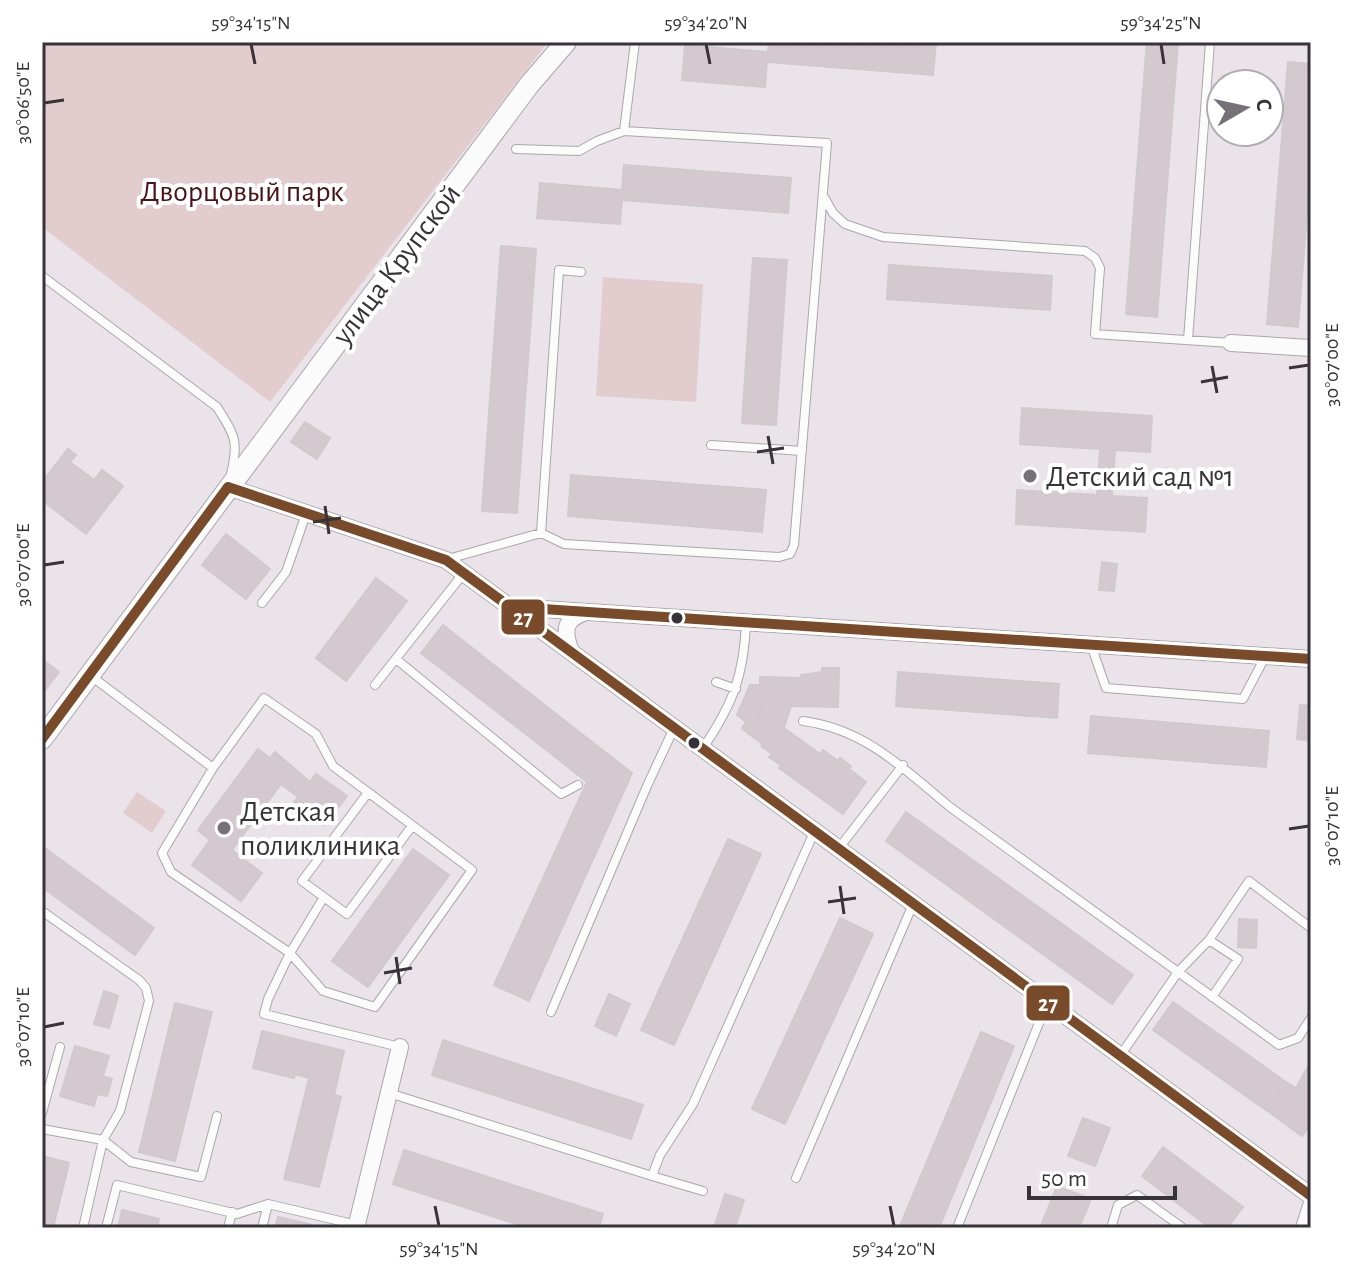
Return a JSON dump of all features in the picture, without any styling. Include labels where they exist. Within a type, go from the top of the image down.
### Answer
[{"type":"street","name":"улица Крупской","points":[[42,739],[529,85],[566,42]]},
{"type":"street","points":[[1231,343],[1311,348]]},
{"type":"street","points":[[228,487],[446,560],[1311,1196]]},
{"type":"street","points":[[512,607],[1311,659]]},
{"type":"street","points":[[570,649],[565,632],[569,619],[587,612]]},
{"type":"street","points":[[356,1227],[400,1047]]},
{"type":"street","points":[[1304,1228],[1311,1206]]},
{"type":"lane","points":[[624,131],[635,42]]},
{"type":"lane","points":[[1188,340],[1210,42]]},
{"type":"lane","points":[[446,560],[541,533],[564,544],[779,557],[790,554],[794,545],[827,143],[624,131],[579,151],[516,149]]},
{"type":"lane","points":[[823,195],[833,213],[845,224],[883,237],[1085,251],[1095,258],[1100,268],[1095,334],[1231,343]]},
{"type":"lane","points":[[541,533],[559,270],[581,272]]},
{"type":"lane","points":[[42,276],[217,407],[232,431],[237,450],[228,487]]},
{"type":"lane","points":[[711,445],[802,451]]},
{"type":"lane","points":[[262,603],[286,572],[307,513]]},
{"type":"lane","points":[[375,685],[463,574]]},
{"type":"lane","points":[[703,748],[736,689],[745,650],[746,621]]},
{"type":"lane","points":[[1091,645],[1106,688],[1243,699],[1266,657]]},
{"type":"lane","points":[[396,659],[561,794],[578,785]]},
{"type":"lane","points":[[91,676],[213,768]]},
{"type":"lane","points":[[716,682],[736,689]]},
{"type":"lane","points":[[264,698],[316,734],[333,766],[472,870],[375,1007],[323,991],[290,953],[171,872],[162,853],[213,768],[264,698]]},
{"type":"lane","points":[[803,721],[828,724],[863,740],[903,765],[950,807],[1279,1045],[1298,1038],[1311,1018]]},
{"type":"lane","points":[[551,1012],[675,727]]},
{"type":"lane","points":[[839,848],[903,765]]},
{"type":"lane","points":[[367,794],[302,881],[347,914],[412,826]]},
{"type":"lane","points":[[652,1176],[660,1155],[693,1104],[815,830]]},
{"type":"lane","points":[[1120,1056],[1178,972],[1209,940],[1249,881],[1311,928]]},
{"type":"lane","points":[[324,897],[290,953],[264,1014],[400,1047]]},
{"type":"lane","points":[[796,1178],[913,903]]},
{"type":"lane","points":[[42,911],[146,988],[149,1001],[120,1111],[103,1140],[83,1228]]},
{"type":"lane","points":[[1209,940],[1238,959],[1212,997]]},
{"type":"lane","points":[[957,1228],[1047,1003]]},
{"type":"lane","points":[[42,1113],[60,1047]]},
{"type":"lane","points":[[389,1092],[703,1191]]},
{"type":"lane","points":[[42,1129],[103,1140],[131,1162],[201,1177],[217,1116]]},
{"type":"lane","points":[[106,1228],[117,1185],[237,1214],[268,1204],[356,1227]]},
{"type":"lane","points":[[1111,1228],[1118,1205],[1137,1195],[1183,1228]]},
{"type":"lane","points":[[262,1228],[268,1204]]},
{"type":"lane","points":[[228,1228],[232,1212]]},
{"type":"green space","name":"Дворцовый парк","points":[[42,42],[548,42],[270,402],[42,227]]},
{"type":"green space","points":[[603,277],[703,284],[696,402],[596,396]]},
{"type":"green space","points":[[137,792],[166,811],[152,833],[123,813]]},
{"type":"building","points":[[769,42],[936,42],[933,75],[767,62],[765,87],[682,80],[685,45],[768,52]]},
{"type":"building","points":[[1147,42],[1178,42],[1177,55],[1146,52]]},
{"type":"building","points":[[1146,52],[1177,55],[1157,317],[1126,314]]},
{"type":"building","points":[[1288,62],[1311,64],[1311,163],[1298,327],[1267,324],[1281,148],[1285,148]]},
{"type":"building","points":[[624,165],[791,178],[788,213],[622,200],[620,224],[537,218],[540,183],[622,190]]},
{"type":"building","points":[[501,246],[536,249],[517,513],[482,511]]},
{"type":"building","points":[[753,258],[787,260],[776,425],[742,423]]},
{"type":"building","points":[[889,265],[1052,276],[1050,310],[887,299]]},
{"type":"building","points":[[1022,408],[1152,416],[1150,452],[1115,450],[1112,496],[1147,498],[1145,532],[1016,524],[1017,490],[1097,495],[1100,449],[1020,444]]},
{"type":"building","points":[[305,422],[330,438],[317,459],[291,442]]},
{"type":"building","points":[[68,449],[76,455],[70,462],[94,480],[102,470],[123,486],[86,534],[42,500],[42,482]]},
{"type":"building","points":[[571,475],[766,490],[762,532],[568,516]]},
{"type":"building","points":[[226,534],[270,569],[246,599],[202,565]]},
{"type":"building","points":[[1102,562],[1117,564],[1114,591],[1099,590]]},
{"type":"building","points":[[376,578],[407,601],[346,681],[316,658]]},
{"type":"building","points":[[443,625],[565,721],[544,748],[421,653]]},
{"type":"building","points":[[42,659],[59,672],[42,694]]},
{"type":"building","points":[[822,668],[839,668],[838,707],[791,706],[784,728],[820,754],[823,750],[838,761],[840,758],[866,782],[843,814],[779,768],[781,765],[769,757],[772,754],[749,734],[760,719],[756,716],[762,708],[763,697],[768,697],[769,677],[801,678],[801,675],[822,672]]},
{"type":"building","points":[[898,672],[1059,684],[1057,718],[896,706]]},
{"type":"building","points":[[760,677],[769,677],[768,697],[763,697],[762,708],[756,716],[760,719],[749,734],[742,728],[746,722],[737,715],[750,685],[760,685]]},
{"type":"building","points":[[1300,705],[1311,706],[1311,741],[1297,739]]},
{"type":"building","points":[[1091,716],[1269,731],[1266,767],[1088,753]]},
{"type":"building","points":[[565,721],[632,773],[529,1001],[494,985],[587,782],[544,748]]},
{"type":"building","name":"Детская поликлиника","points":[[258,749],[270,758],[275,752],[310,782],[316,774],[347,796],[325,825],[294,802],[298,797],[281,784],[232,850],[262,873],[241,901],[192,865],[210,840],[198,830]]},
{"type":"building","points":[[906,812],[1133,975],[1112,1004],[886,841]]},
{"type":"building","points":[[728,839],[761,854],[674,1045],[641,1030]]},
{"type":"building","points":[[42,846],[154,928],[135,955],[42,887]]},
{"type":"building","points":[[413,849],[449,875],[368,987],[332,961]]},
{"type":"building","points":[[840,918],[873,934],[785,1124],[752,1109]]},
{"type":"building","points":[[1239,919],[1257,920],[1256,948],[1238,947]]},
{"type":"building","points":[[104,991],[118,996],[109,1028],[94,1024]]},
{"type":"building","points":[[609,994],[630,1004],[616,1036],[595,1026]]},
{"type":"building","points":[[1173,1002],[1286,1082],[1266,1110],[1153,1030]]},
{"type":"building","points":[[175,1003],[212,1012],[175,1161],[139,1152]]},
{"type":"building","points":[[262,1031],[344,1051],[334,1095],[341,1097],[319,1187],[284,1179],[309,1078],[295,1074],[294,1078],[253,1068]]},
{"type":"building","points":[[981,1032],[1014,1046],[939,1228],[900,1226]]},
{"type":"building","points":[[443,1040],[643,1105],[631,1139],[432,1075]]},
{"type":"building","points":[[75,1046],[109,1056],[103,1076],[112,1079],[107,1096],[97,1094],[94,1106],[60,1096]]},
{"type":"building","points":[[1311,1061],[1311,1123],[1302,1136],[1266,1110],[1286,1082],[1296,1088]]},
{"type":"building","points":[[1083,1118],[1110,1128],[1095,1166],[1068,1156]]},
{"type":"building","points":[[1163,1147],[1243,1207],[1227,1228],[1210,1228],[1142,1176]]},
{"type":"building","points":[[404,1150],[603,1214],[599,1228],[529,1228],[393,1184]]},
{"type":"building","points":[[42,1156],[69,1163],[53,1228],[42,1228]]},
{"type":"building","points":[[1057,1186],[1091,1199],[1079,1228],[1040,1228]]},
{"type":"building","points":[[725,1194],[744,1200],[735,1228],[714,1228]]},
{"type":"building","points":[[122,1210],[159,1219],[157,1228],[118,1228]]},
{"type":"building","points":[[278,1217],[312,1225],[311,1228],[275,1228]]},
{"type":"transit line","name":"27","points":[[228,487],[446,560],[1311,1196]]},
{"type":"transit line","name":"27","points":[[42,739],[228,487]]},
{"type":"transit line","name":"27","points":[[512,607],[1311,659]]},
{"type":"place","name":"Детский сад №1","points":[[1030,476]]},
{"type":"place","name":"Детская поликлиника","points":[[224,828]]}]
